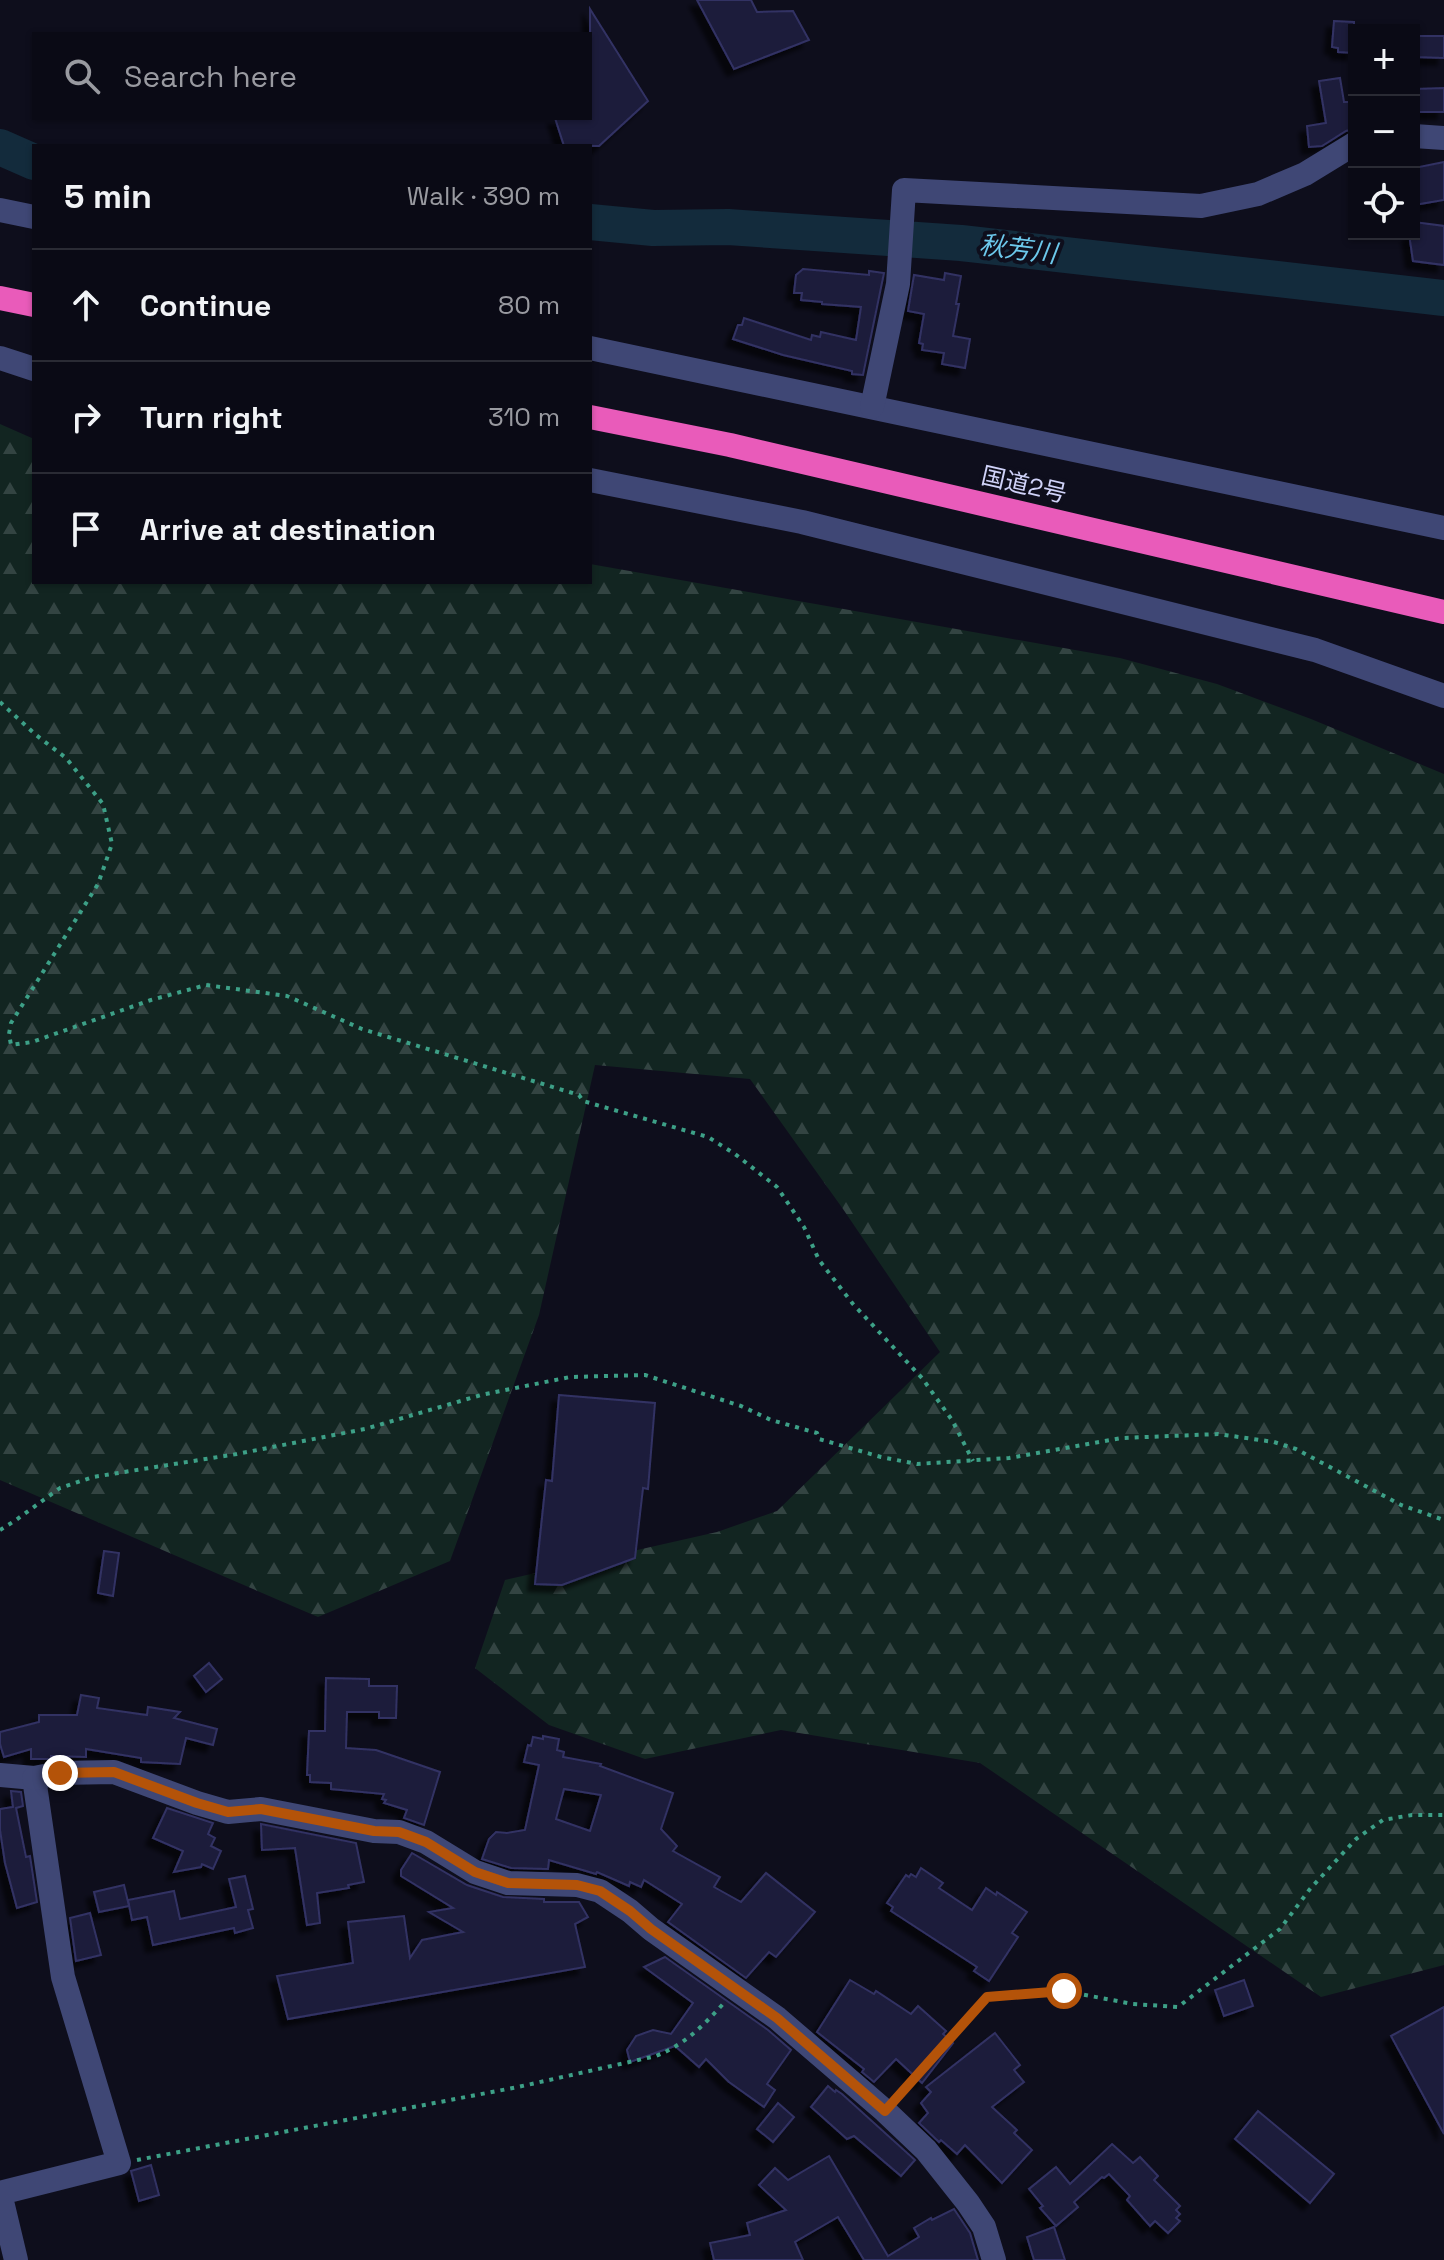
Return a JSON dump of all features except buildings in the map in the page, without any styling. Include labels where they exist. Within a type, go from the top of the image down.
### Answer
[{"type":"highway","points":[[0,298],[32,307]]},
{"type":"highway","points":[[0,305],[32,308]]},
{"type":"highway","name":"国道2号","points":[[592,417],[730,445],[1444,612]]},
{"type":"street","points":[[1420,136],[1444,138]]},
{"type":"street","points":[[872,407],[898,284],[904,190],[1201,206],[1258,194],[1305,174],[1348,148]]},
{"type":"street","points":[[0,210],[32,217]]},
{"type":"street","points":[[592,348],[1444,528]]},
{"type":"street","points":[[0,358],[32,368]]},
{"type":"street","points":[[592,480],[802,522],[1315,650],[1444,696]]},
{"type":"street","points":[[0,1775],[34,1778],[60,1773],[114,1772],[228,1812],[261,1809],[374,1831],[399,1832],[426,1842],[475,1872],[508,1883],[577,1885],[600,1891],[777,2018],[885,2111],[926,2150],[968,2203],[984,2227],[994,2260]]},
{"type":"street","points":[[16,2260],[0,2193],[119,2163],[63,1977],[34,1778]]},
{"type":"path","points":[[0,702],[66,758],[103,804],[112,844],[98,884],[11,1023],[11,1045],[32,1042],[151,1000],[206,985],[287,996],[362,1029],[579,1095],[583,1101],[708,1137],[777,1187],[804,1227],[819,1260],[853,1304],[922,1378],[952,1420],[973,1461]]},
{"type":"path","points":[[0,1530],[60,1488],[93,1477],[365,1429],[481,1395],[570,1377],[645,1375],[817,1433],[819,1439],[917,1464],[1009,1458],[1122,1438],[1218,1434],[1274,1442],[1296,1449],[1401,1505],[1444,1520]]},
{"type":"path","points":[[885,2111],[987,1997],[1064,1991],[1133,2004],[1178,2007],[1280,1929],[1310,1889],[1356,1839],[1383,1820],[1412,1815],[1444,1815]]},
{"type":"path","points":[[119,2163],[518,2087],[656,2056],[676,2048],[702,2027],[736,1988]]},
{"type":"green space","points":[[0,424],[32,438],[32,584],[592,584],[592,564],[1120,658],[1217,684],[1444,774],[1444,1965],[1321,1997],[980,1763],[781,1730],[645,1759],[549,1725],[475,1668],[505,1580],[717,1532],[777,1511],[940,1352],[750,1079],[595,1065],[539,1315],[450,1561],[318,1617],[0,1480]]},
{"type":"waterway","name":"秋芳川","points":[[0,147],[32,161]]},
{"type":"waterway","name":"秋芳川","points":[[592,222],[653,228],[728,227],[961,243],[1444,298]]},
{"type":"route","points":[[60,1773],[114,1772],[228,1812],[261,1809],[374,1831],[399,1832],[426,1842],[475,1872],[508,1883],[577,1885],[600,1891],[777,2018],[885,2111],[987,1997],[1064,1991]]}]
